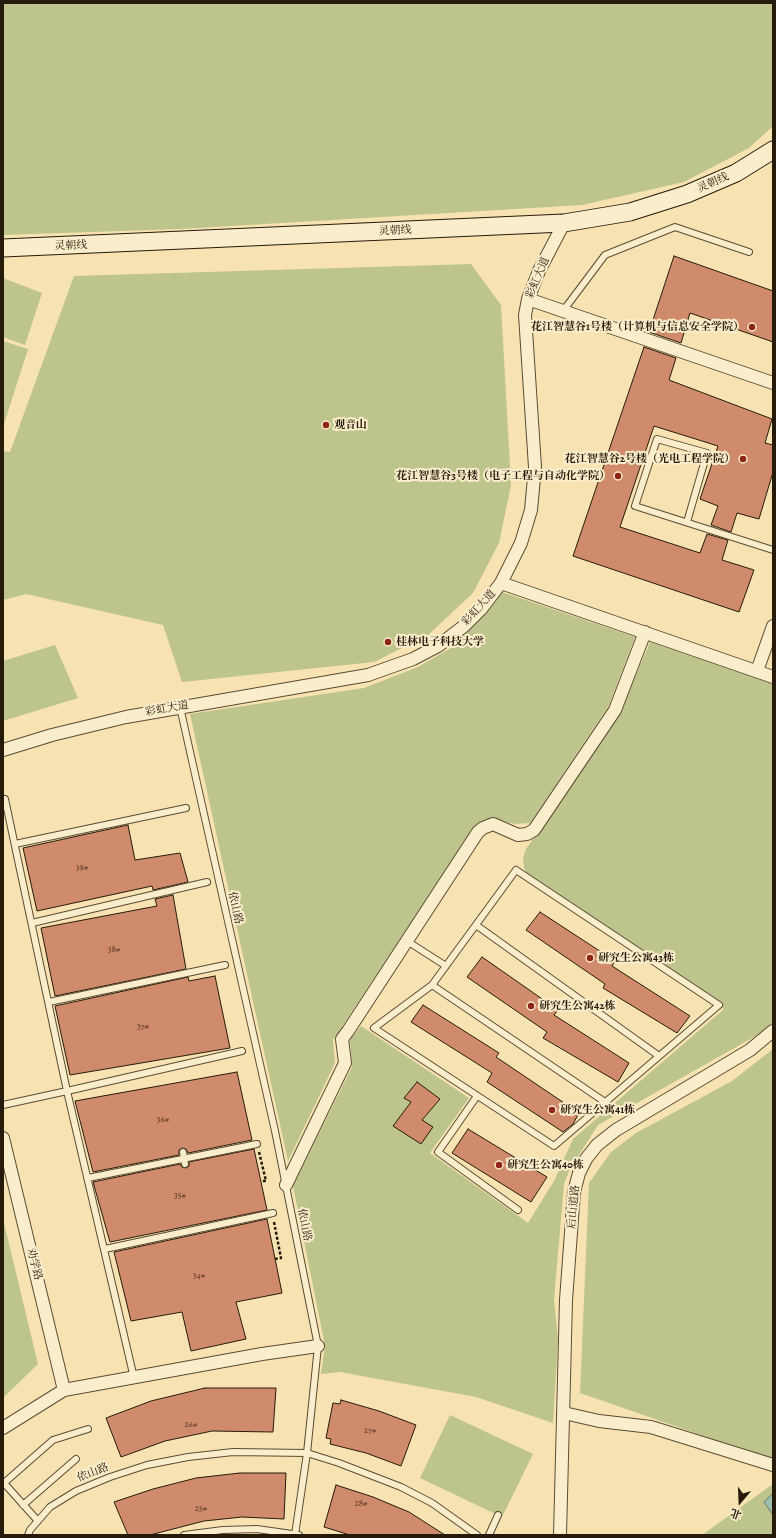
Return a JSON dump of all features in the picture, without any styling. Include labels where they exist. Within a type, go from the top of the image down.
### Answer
[{"type":"main road","name":"灵朝线","points":[[3,248],[564,223],[630,212],[687,194],[736,173],[773,150]]},
{"type":"street","name":"彩虹大道","points":[[3,750],[52,734],[126,717],[368,675],[413,659],[453,635],[481,609],[501,583],[521,543],[531,510],[535,467],[525,315],[528,299],[539,271],[564,223]]},
{"type":"street","points":[[528,299],[773,383]]},
{"type":"street","points":[[501,583],[773,677]]},
{"type":"street","points":[[757,671],[773,626]]},
{"type":"street","points":[[286,1185],[345,1063],[342,1039],[478,832],[483,828],[494,825],[520,835],[527,834],[534,830],[615,710],[645,632]]},
{"type":"street","name":"后山道路","points":[[560,1535],[566,1300],[574,1192],[579,1173],[597,1145],[616,1130],[750,1050],[773,1031]]},
{"type":"street","name":"劝学路","points":[[3,1138],[64,1390]]},
{"type":"street","points":[[3,1428],[64,1390],[262,1354],[318,1346]]},
{"type":"street","points":[[564,1413],[599,1421],[651,1427],[773,1465]]},
{"type":"lane","points":[[563,311],[605,255],[675,227],[749,252]]},
{"type":"lane","points":[[687,522],[707,453],[658,439],[635,506],[773,550]]},
{"type":"lane","name":"依山路","points":[[28,1535],[50,1507],[76,1491],[110,1477],[147,1465],[188,1457],[233,1452],[307,1454],[318,1346],[286,1185],[180,707]]},
{"type":"lane","points":[[5,799],[67,1091],[134,1378]]},
{"type":"lane","points":[[15,844],[186,808]]},
{"type":"lane","points":[[516,870],[719,1005],[554,1146],[374,1028],[432,985],[446,966],[516,870]]},
{"type":"lane","points":[[32,923],[207,882]]},
{"type":"lane","points":[[476,925],[659,1056]]},
{"type":"lane","points":[[407,941],[446,966]]},
{"type":"lane","points":[[49,1002],[225,965]]},
{"type":"lane","points":[[432,985],[605,1102]]},
{"type":"lane","points":[[3,1105],[242,1051]]},
{"type":"lane","points":[[477,1096],[438,1152],[518,1210]]},
{"type":"lane","points":[[88,1178],[257,1144]]},
{"type":"lane","points":[[105,1249],[273,1213]]},
{"type":"lane","points":[[38,1521],[3,1482],[52,1440],[88,1428]]},
{"type":"lane","points":[[184,1535],[223,1530],[257,1529],[296,1535],[307,1454],[401,1486],[432,1503],[477,1535]]},
{"type":"lane","points":[[23,1505],[76,1459]]},
{"type":"lane","points":[[489,1535],[498,1515]]},
{"type":"path","points":[[257,1144],[266,1181],[261,1182]]},
{"type":"path","points":[[273,1213],[281,1258],[275,1259]]},
{"type":"green space","points":[[3,3],[773,3],[773,126],[749,148],[684,182],[582,205],[181,229],[3,235]]},
{"type":"green space","points":[[471,264],[501,305],[511,485],[499,543],[473,593],[428,635],[374,662],[182,682],[163,625],[26,594],[3,600],[3,451],[10,452],[74,276]]},
{"type":"green space","points":[[3,278],[42,293],[25,345],[3,337]]},
{"type":"green space","points":[[3,341],[28,349],[3,427]]},
{"type":"green space","points":[[502,592],[635,637],[609,705],[530,823],[515,824],[491,819],[475,826],[333,1040],[335,1063],[288,1161],[190,714],[364,688],[418,667],[451,648],[475,624]]},
{"type":"green space","points":[[650,642],[773,684],[773,1024],[767,1036],[761,1033],[598,1125],[570,1169],[564,1184],[554,1300],[558,1339],[553,1423],[476,1397],[340,1372],[321,1374],[325,1346],[293,1186],[352,1067],[350,1040],[361,1026],[469,1098],[430,1153],[528,1223],[554,1181],[573,1139],[724,1009],[528,878],[524,867],[523,858],[526,849],[620,713]]},
{"type":"green space","points":[[55,645],[78,698],[3,721],[3,661]]},
{"type":"green space","points":[[773,1049],[773,1460],[580,1393],[589,1183],[611,1152],[636,1133],[732,1081]]},
{"type":"green space","points":[[3,1219],[38,1364],[3,1398]]},
{"type":"green space","points":[[450,1415],[533,1454],[502,1517],[420,1478]]},
{"type":"green space","points":[[773,1484],[773,1535],[702,1535]]},
{"type":"shaded area","points":[[773,1493],[773,1515],[764,1502]]},
{"type":"building","name":"花江智慧谷1号楼（计算机与信息安全学院）","points":[[674,256],[773,291],[773,342],[690,313],[681,343],[649,332]]},
{"type":"building","points":[[644,347],[676,358],[669,380],[772,419],[765,443],[773,445],[773,472],[759,519],[737,513],[731,532],[711,525],[718,506],[700,499],[718,446],[654,426],[620,527],[700,553],[707,534],[728,540],[722,560],[754,570],[739,612],[573,556]]},
{"type":"building","points":[[128,825],[135,860],[180,853],[188,882],[153,890],[152,886],[37,911],[23,848]]},
{"type":"building","points":[[173,895],[186,969],[55,996],[41,928],[157,906],[155,899]]},
{"type":"building","points":[[540,912],[615,961],[612,966],[690,1016],[677,1033],[603,988],[605,984],[526,930]]},
{"type":"building","points":[[482,957],[558,1010],[554,1015],[629,1063],[618,1082],[543,1038],[547,1032],[467,977]]},
{"type":"building","points":[[215,976],[230,1048],[70,1075],[55,1006],[188,977],[189,981]]},
{"type":"building","points":[[423,1005],[499,1053],[496,1057],[579,1113],[573,1124],[563,1132],[487,1082],[492,1073],[411,1022]]},
{"type":"building","points":[[237,1072],[252,1140],[188,1153],[186,1149],[182,1148],[179,1150],[179,1155],[93,1172],[75,1101]]},
{"type":"building","points":[[417,1082],[440,1099],[422,1120],[433,1127],[421,1144],[393,1126],[411,1102],[404,1098]]},
{"type":"building","name":"研究生公寓40栋","points":[[468,1129],[547,1177],[531,1202],[452,1153]]},
{"type":"building","points":[[254,1149],[267,1210],[110,1242],[93,1182],[180,1164],[182,1167],[186,1168],[189,1166],[189,1162]]},
{"type":"building","points":[[267,1219],[282,1293],[236,1302],[246,1339],[191,1351],[182,1312],[131,1321],[114,1252]]},
{"type":"building","points":[[205,1388],[276,1388],[273,1432],[212,1431],[165,1441],[121,1457],[106,1418],[151,1401]]},
{"type":"building","points":[[341,1400],[379,1411],[416,1425],[401,1466],[366,1453],[330,1444],[331,1439],[326,1438],[333,1403],[340,1404]]},
{"type":"building","points":[[240,1473],[286,1473],[284,1519],[242,1517],[204,1521],[150,1535],[128,1535],[114,1502],[153,1489],[196,1478]]},
{"type":"building","points":[[336,1485],[373,1497],[409,1512],[445,1535],[350,1535],[324,1527]]},
{"type":"place","name":"花江智慧谷1号楼（计算机与信息安全学院）","points":[[752,327]]},
{"type":"place","name":"观音山","points":[[326,425]]},
{"type":"place","name":"花江智慧谷2号楼（光电工程学院）","points":[[743,459]]},
{"type":"place","name":"花江智慧谷3号楼（电子工程与自动化学院）","points":[[618,476]]},
{"type":"place","name":"桂林电子科技大学","points":[[388,642]]},
{"type":"place","name":"研究生公寓43栋","points":[[590,958]]},
{"type":"place","name":"研究生公寓42栋","points":[[531,1006]]},
{"type":"place","name":"研究生公寓41栋","points":[[552,1110]]},
{"type":"place","name":"研究生公寓40栋","points":[[499,1165]]}]
